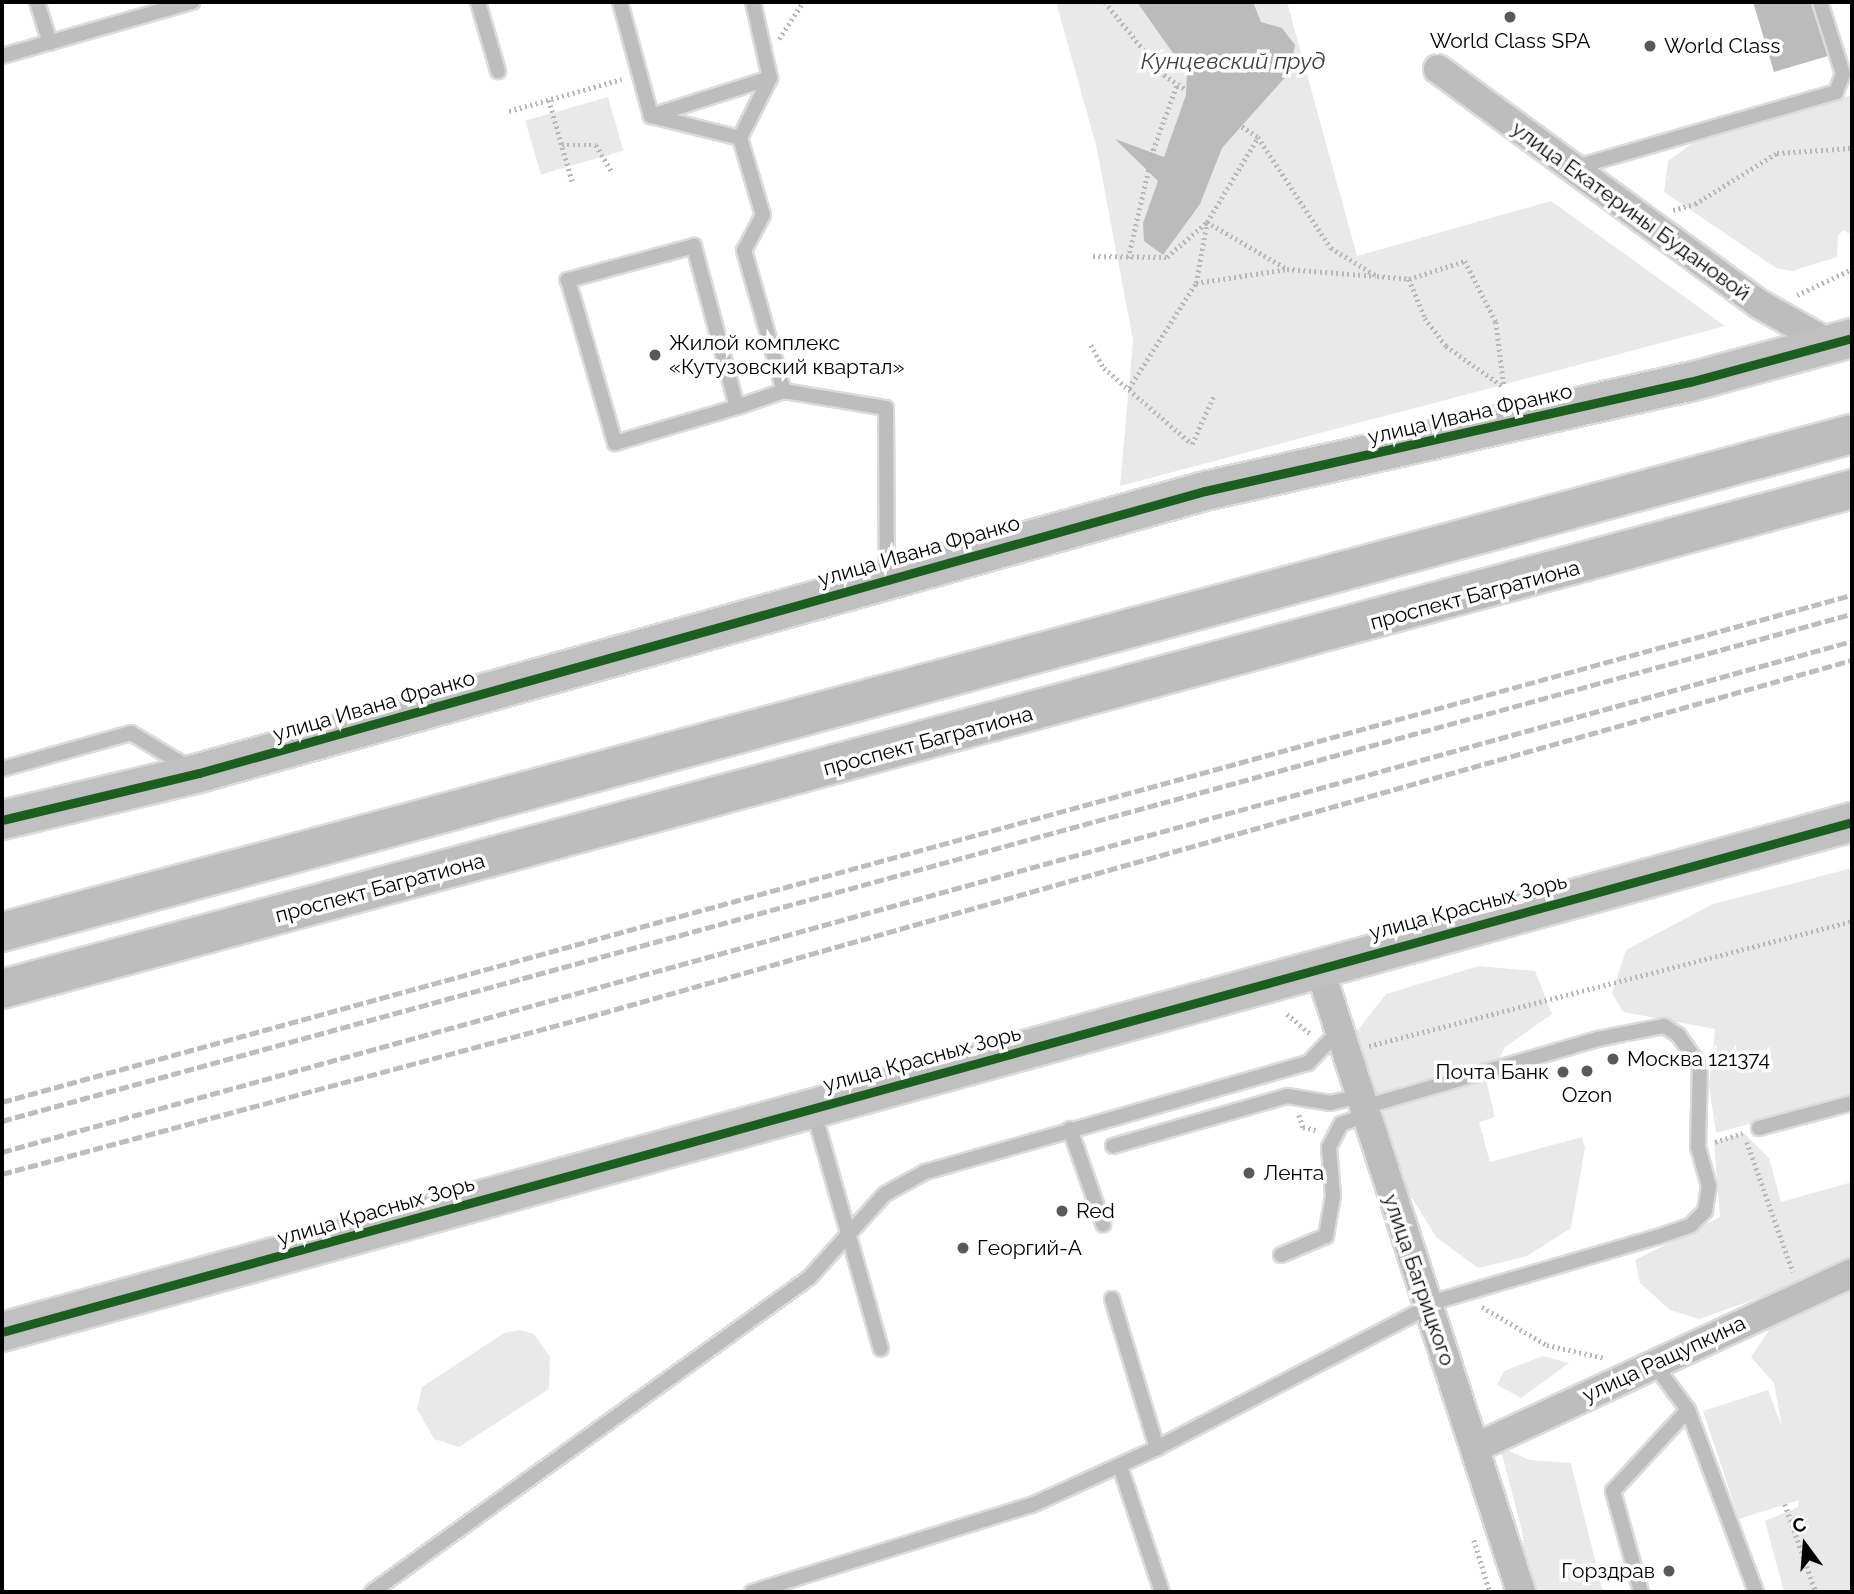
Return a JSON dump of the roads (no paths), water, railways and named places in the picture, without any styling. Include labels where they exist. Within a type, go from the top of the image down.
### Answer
[{"type":"main road","points":[[2,932],[1662,488],[1852,434]]},
{"type":"main road","name":"проспект Багратиона","points":[[2,989],[1677,541],[1852,489]]},
{"type":"street","name":"улица Екатерины Будановой","points":[[1438,69],[1761,304],[1841,341]]},
{"type":"street","name":"улица Ивана Франко","points":[[2,820],[199,773],[1205,491],[1841,341]]},
{"type":"street","name":"улица Красных Зорь","points":[[2,1332],[1852,822]]},
{"type":"street","name":"улица Багрицкого","points":[[1319,967],[1337,1034],[1427,1307],[1477,1447],[1521,1592]]},
{"type":"street","name":"улица Ращупкина","points":[[1477,1447],[1852,1273]]},
{"type":"lane","points":[[37,2],[50,43]]},
{"type":"lane","points":[[2,56],[192,2]]},
{"type":"lane","points":[[478,2],[498,71]]},
{"type":"lane","points":[[620,2],[651,116]]},
{"type":"lane","points":[[753,2],[770,78],[740,138],[763,215],[744,250],[784,391]]},
{"type":"lane","points":[[1572,169],[1836,92],[1843,74],[1820,2]]},
{"type":"lane","points":[[651,116],[770,78]]},
{"type":"lane","points":[[651,116],[740,138]]},
{"type":"lane","points":[[737,407],[694,246],[568,280],[615,443],[737,407],[784,391],[886,408],[887,578]]},
{"type":"lane","points":[[2,769],[131,733],[199,773]]},
{"type":"lane","points":[[752,1592],[1032,1505],[1157,1448],[1427,1307],[1691,1225],[1705,1211],[1709,1186],[1698,1147],[1700,1066],[1678,1035],[1664,1026],[1598,1039],[1361,1107],[1287,1096],[1113,1146]]},
{"type":"lane","points":[[372,1592],[809,1278],[848,1231],[885,1194],[925,1172],[1308,1063],[1337,1034]]},
{"type":"lane","points":[[1759,1128],[1852,1103]]},
{"type":"lane","points":[[1281,1255],[1326,1236],[1333,1196],[1329,1147],[1341,1125],[1361,1107]]},
{"type":"lane","points":[[813,1108],[881,1349]]},
{"type":"lane","points":[[1070,1129],[1103,1224]]},
{"type":"lane","points":[[1112,1298],[1157,1448]]},
{"type":"lane","points":[[1654,1364],[1688,1410],[1756,1592]]},
{"type":"lane","points":[[1641,1592],[1613,1491],[1688,1410]]},
{"type":"lane","points":[[1121,1466],[1162,1592]]},
{"type":"water","name":"Кунцевский пруд","points":[[1137,2],[1253,2],[1261,22],[1282,28],[1295,45],[1289,73],[1222,148],[1200,204],[1163,255],[1144,241],[1143,223],[1158,181],[1115,139],[1164,157],[1186,95],[1187,73]]},
{"type":"water","points":[[1753,2],[1812,2],[1828,56],[1774,72]]},
{"type":"railway","points":[[2,1102],[1852,595]]},
{"type":"railway","points":[[2,1121],[1852,614]]},
{"type":"railway","points":[[2,1152],[1852,641]]},
{"type":"railway","points":[[2,1174],[588,1017],[1852,660]]},
{"type":"place","name":"World Class SPA","points":[[1510,17]]},
{"type":"place","name":"World Class","points":[[1650,46]]},
{"type":"place","name":"Жилой комплекс «Кутузовский квартал»","points":[[655,355]]},
{"type":"place","name":"Москва 121374","points":[[1613,1059]]},
{"type":"place","name":"Ozon","points":[[1587,1071]]},
{"type":"place","name":"Почта Банк","points":[[1563,1072]]},
{"type":"place","name":"Лента","points":[[1249,1173]]},
{"type":"place","name":"Red","points":[[1062,1211]]},
{"type":"place","name":"Георгий-А","points":[[963,1248]]},
{"type":"place","name":"Горздрав","points":[[1669,1571]]}]
